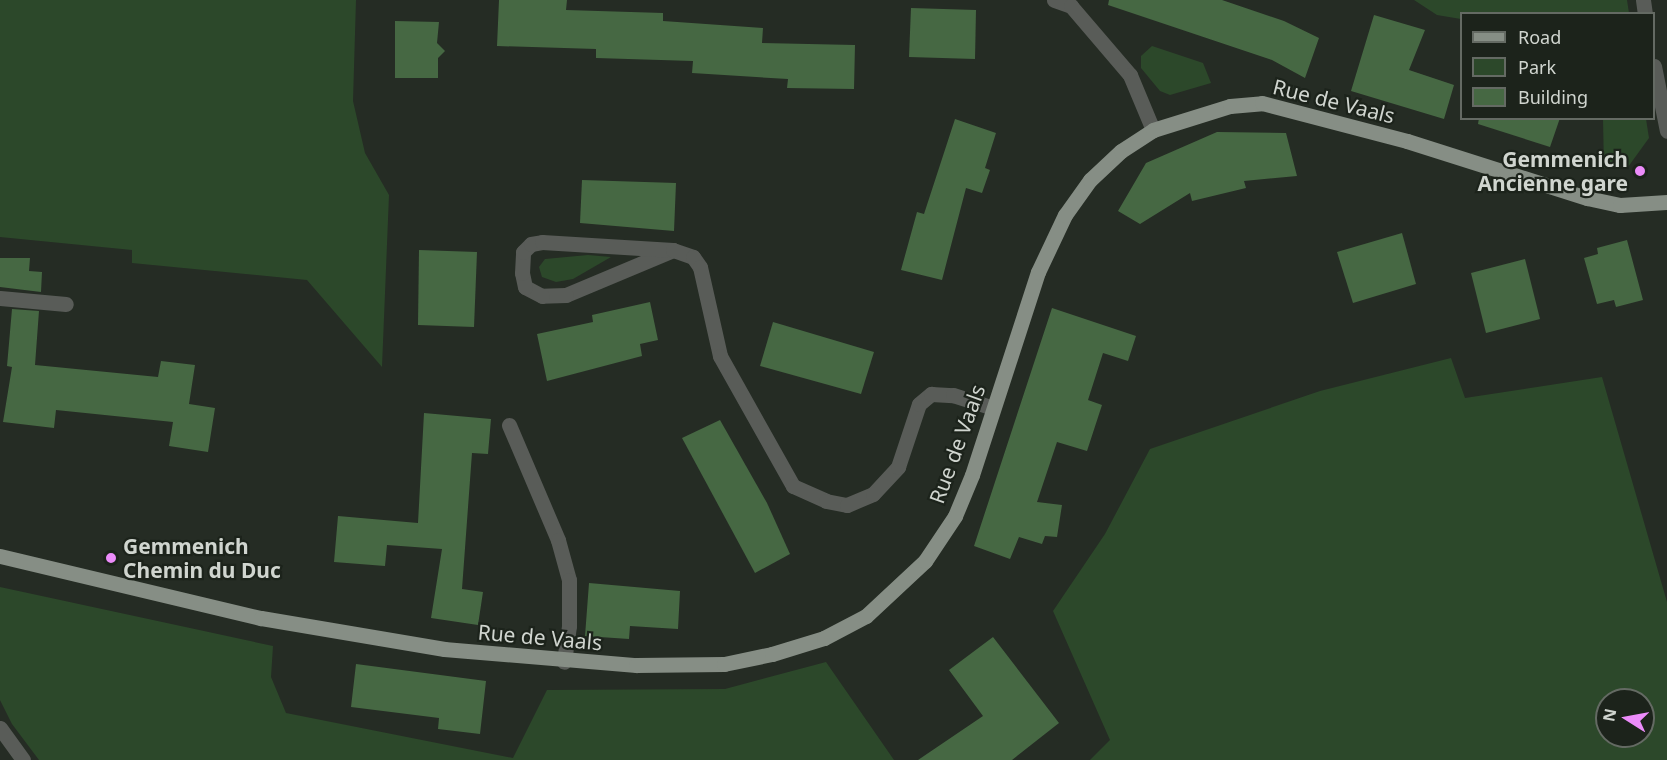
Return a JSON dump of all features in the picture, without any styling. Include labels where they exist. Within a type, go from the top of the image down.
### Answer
[{"type":"main road","name":"Rue de Vaals","points":[[0,556],[261,618],[444,649],[564,662],[724,664],[824,638],[866,616],[925,561],[955,516],[1038,272],[1065,215],[1090,180],[1121,151],[1154,130],[1230,106],[1262,103],[1407,141],[1587,198],[1620,205],[1667,202]]},
{"type":"street","points":[[1054,0],[1071,6],[1130,75],[1154,130]]},
{"type":"street","points":[[1655,75],[1667,131]]},
{"type":"street","points":[[673,250],[566,295],[542,296],[525,287],[522,273],[523,252],[531,244],[673,250],[693,257],[699,267],[720,356],[793,486],[826,501],[848,505],[873,494],[898,467],[919,404],[931,394],[953,395],[993,408]]},
{"type":"street","points":[[0,298],[66,304]]},
{"type":"street","points":[[509,425],[558,540],[569,580],[569,626],[564,662]]},
{"type":"street","points":[[0,728],[23,760]]},
{"type":"green space","points":[[0,0],[356,0],[353,101],[365,153],[389,195],[382,367],[307,280],[132,263],[132,250],[0,237]]},
{"type":"green space","points":[[1414,0],[1627,0],[1629,12],[1460,12],[1460,19],[1437,15]]},
{"type":"green space","points":[[1152,46],[1203,63],[1211,83],[1170,95],[1160,91],[1141,68],[1141,56]]},
{"type":"green space","points":[[1603,120],[1646,120],[1649,138],[1628,167],[1604,168]]},
{"type":"green space","points":[[588,255],[611,257],[573,279],[556,282],[542,277],[539,267],[545,259]]},
{"type":"green space","points":[[1451,358],[1465,398],[1602,377],[1667,602],[1667,760],[1090,760],[1110,740],[1053,611],[1105,534],[1150,449],[1320,391]]},
{"type":"green space","points":[[0,587],[273,646],[271,677],[286,713],[513,758],[547,690],[725,689],[826,662],[894,760],[39,760],[12,724],[0,700]]},
{"type":"building","points":[[499,0],[567,0],[566,10],[663,13],[663,21],[763,28],[762,43],[855,45],[854,89],[787,88],[788,79],[692,73],[693,61],[596,58],[596,49],[497,46]]},
{"type":"building","points":[[1109,0],[1222,0],[1284,21],[1319,38],[1305,78],[1272,60],[1108,5]]},
{"type":"building","points":[[911,8],[976,10],[975,59],[909,57]]},
{"type":"building","points":[[1374,15],[1425,30],[1409,70],[1454,85],[1444,119],[1351,91]]},
{"type":"building","points":[[395,21],[439,22],[437,43],[445,51],[438,58],[438,78],[395,78]]},
{"type":"building","points":[[955,119],[996,133],[985,168],[990,170],[982,193],[966,188],[942,280],[901,270],[917,212],[924,214]]},
{"type":"building","points":[[1479,120],[1559,120],[1550,147],[1478,124]]},
{"type":"building","points":[[1217,132],[1286,133],[1297,176],[1244,181],[1246,188],[1192,201],[1190,193],[1140,224],[1118,211],[1146,163]]},
{"type":"building","points":[[582,180],[676,183],[674,231],[580,223]]},
{"type":"building","points":[[1402,233],[1416,284],[1353,303],[1337,252]]},
{"type":"building","points":[[1627,240],[1643,300],[1616,307],[1614,300],[1597,304],[1584,258],[1598,254],[1597,248]]},
{"type":"building","points":[[419,250],[477,252],[474,327],[418,325]]},
{"type":"building","points":[[0,258],[30,258],[29,271],[42,272],[41,292],[0,287]]},
{"type":"building","points":[[1525,259],[1540,319],[1486,333],[1471,273]]},
{"type":"building","points":[[650,302],[658,340],[640,344],[642,356],[547,381],[537,334],[593,322],[592,315]]},
{"type":"building","points":[[1052,308],[1136,336],[1128,361],[1103,353],[1088,400],[1102,405],[1087,451],[1057,442],[1037,502],[1062,505],[1057,537],[1045,536],[1042,544],[1019,537],[1010,559],[974,546]]},
{"type":"building","points":[[12,309],[39,311],[35,365],[158,377],[161,361],[195,365],[189,404],[215,408],[208,452],[169,446],[173,422],[56,410],[54,428],[3,422],[12,367],[7,366]]},
{"type":"building","points":[[773,322],[874,352],[861,394],[760,366]]},
{"type":"building","points":[[424,413],[491,419],[488,454],[472,453],[462,589],[483,592],[478,625],[431,618],[442,549],[387,545],[385,566],[334,562],[338,516],[418,523]]},
{"type":"building","points":[[720,420],[767,503],[790,554],[755,573],[682,438]]},
{"type":"building","points":[[589,583],[680,591],[678,629],[630,626],[629,639],[585,636]]},
{"type":"building","points":[[993,637],[1059,723],[1012,760],[918,760],[983,716],[949,670]]},
{"type":"building","points":[[356,664],[486,681],[480,734],[438,729],[439,718],[351,707]]},
{"type":"place","name":"Gemmenich Ancienne gare","points":[[1640,171]]},
{"type":"place","name":"Gemmenich Chemin du Duc","points":[[111,558]]}]
